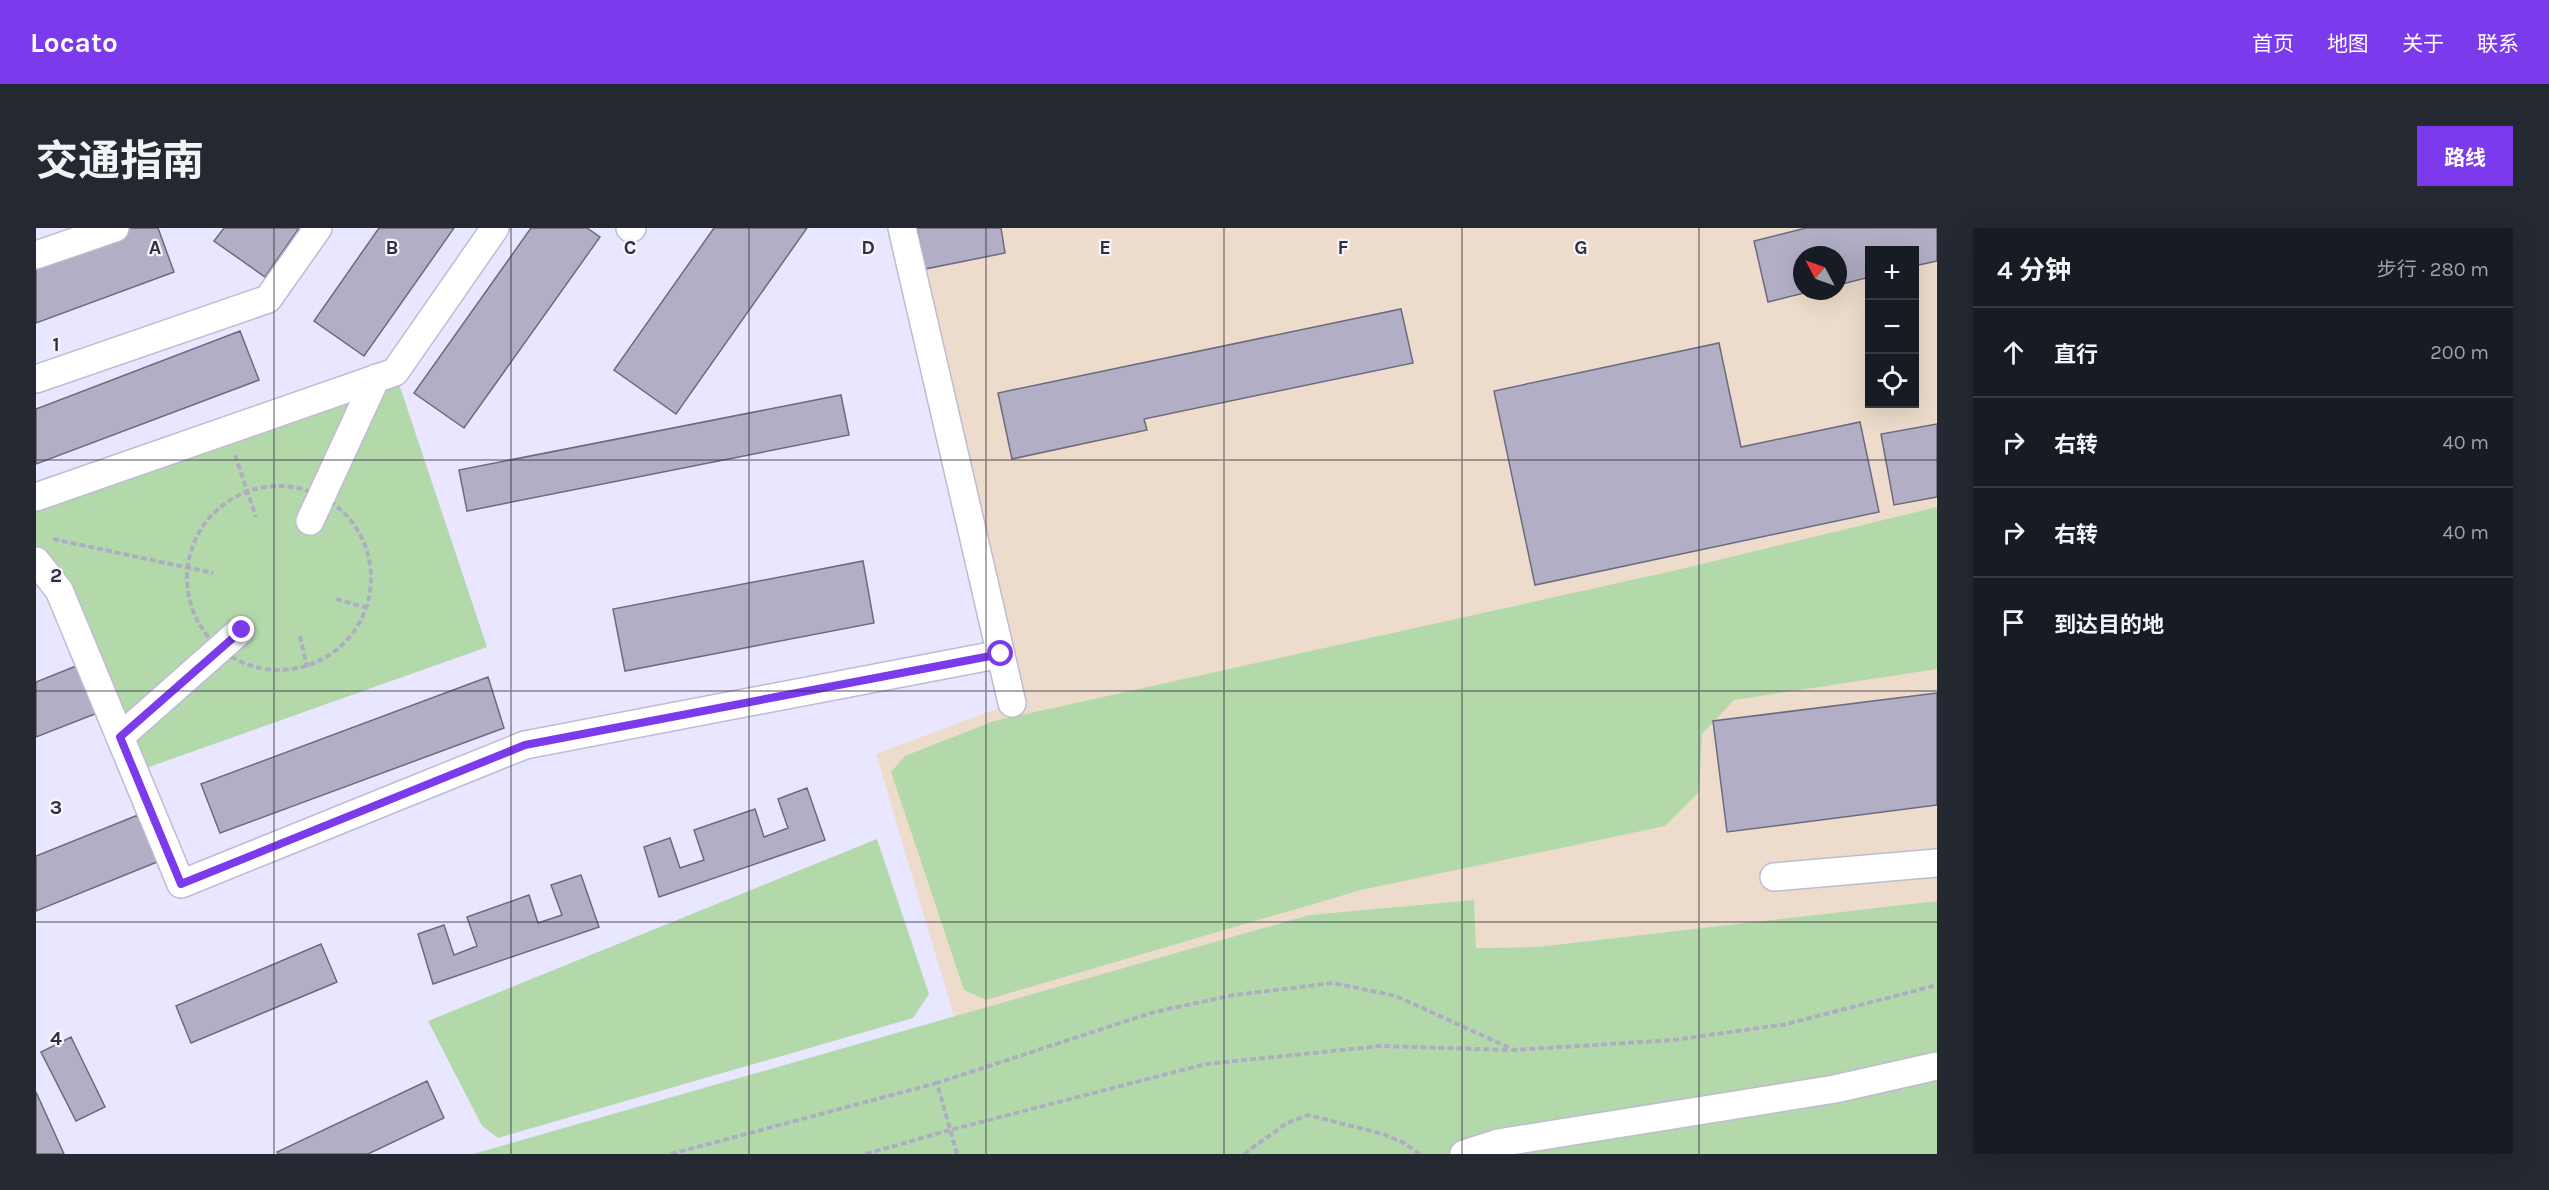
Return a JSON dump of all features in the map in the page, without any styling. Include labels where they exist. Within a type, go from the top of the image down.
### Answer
[{"type":"street","points":[[36,255],[115,228]]},
{"type":"street","points":[[36,379],[268,299],[318,228]]},
{"type":"street","points":[[36,497],[395,372],[495,228]]},
{"type":"street","points":[[902,228],[1012,703]]},
{"type":"street","points":[[310,521],[376,378]]},
{"type":"street","points":[[42,549],[181,884],[525,745],[1001,654]]},
{"type":"street","points":[[120,737],[242,630]]},
{"type":"street","points":[[1774,876],[1937,863]]},
{"type":"street","points":[[1464,1154],[1498,1143],[1835,1089],[1937,1066]]},
{"type":"path","points":[[226,431],[256,517]]},
{"type":"path","points":[[294,486],[322,495],[347,514],[364,540],[372,570],[367,608],[356,630],[335,653],[307,667],[276,672],[246,666],[219,650],[199,627],[188,599],[187,569],[195,540],[211,515],[235,497],[248,492],[264,487],[294,486]]},
{"type":"path","points":[[42,549],[213,573]]},
{"type":"path","points":[[336,599],[367,608]]},
{"type":"path","points":[[300,636],[307,667]]},
{"type":"path","points":[[670,1154],[937,1083],[1154,1012],[1234,995],[1333,983],[1396,996],[1514,1050]]},
{"type":"path","points":[[867,1154],[950,1130],[1206,1064],[1381,1046],[1514,1050],[1674,1040],[1787,1024],[1937,985]]},
{"type":"path","points":[[937,1083],[957,1154]]},
{"type":"path","points":[[1244,1154],[1287,1123],[1308,1115],[1383,1134],[1404,1143],[1420,1154]]},
{"type":"shaded area","points":[[902,228],[1937,228],[1937,901],[1537,947],[1476,948],[1474,900],[1309,915],[954,1017],[876,754],[1012,703]]},
{"type":"green space","points":[[395,372],[487,647],[135,772],[36,561],[36,497]]},
{"type":"green space","points":[[1937,507],[1937,669],[1734,700],[1702,734],[1699,792],[1665,826],[1361,890],[986,1000],[964,990],[891,772],[905,756],[994,721],[1677,570]]},
{"type":"green space","points":[[877,839],[929,994],[913,1018],[498,1138],[482,1126],[428,1021]]},
{"type":"green space","points":[[1474,900],[1476,948],[1537,947],[1937,901],[1937,1154],[473,1154],[1309,915]]},
{"type":"building","points":[[128,228],[158,228],[174,272],[36,323],[36,262]]},
{"type":"building","points":[[224,228],[299,228],[265,277],[214,241]]},
{"type":"building","points":[[379,228],[454,228],[364,356],[314,321]]},
{"type":"building","points":[[531,228],[587,228],[600,237],[464,428],[414,393]]},
{"type":"building","points":[[714,228],[807,228],[676,414],[614,370]]},
{"type":"building","points":[[917,228],[1001,228],[1005,253],[925,269]]},
{"type":"building","points":[[1806,228],[1937,228],[1937,261],[1919,265],[1919,246],[1865,246],[1865,278],[1847,283],[1847,246],[1793,246],[1793,296],[1768,302],[1754,241]]},
{"type":"building","points":[[1401,309],[1413,363],[1144,419],[1147,430],[1012,459],[998,393]]},
{"type":"building","points":[[240,331],[259,380],[36,464],[36,409]]},
{"type":"building","points":[[1719,343],[1741,447],[1860,422],[1879,512],[1535,585],[1494,391]]},
{"type":"building","points":[[841,395],[849,435],[467,511],[459,470]]},
{"type":"building","points":[[1937,424],[1937,497],[1894,505],[1881,434]]},
{"type":"building","points":[[863,561],[874,623],[625,671],[613,609]]},
{"type":"building","points":[[81,664],[100,712],[36,737],[36,682]]},
{"type":"building","points":[[488,677],[504,728],[220,833],[201,784]]},
{"type":"building","points":[[1937,693],[1937,805],[1727,832],[1713,721]]},
{"type":"building","points":[[807,788],[825,840],[659,897],[644,847],[670,838],[680,868],[704,860],[694,830],[755,809],[764,837],[788,828],[778,799]]},
{"type":"building","points":[[138,815],[157,862],[36,911],[36,856]]},
{"type":"building","points":[[581,875],[599,927],[433,984],[418,934],[444,925],[454,955],[477,946],[467,917],[529,895],[538,923],[562,915],[551,885]]},
{"type":"building","points":[[321,944],[337,982],[191,1043],[176,1006]]},
{"type":"building","points":[[71,1037],[105,1107],[76,1121],[41,1052]]},
{"type":"building","points":[[427,1081],[444,1118],[368,1154],[278,1154],[277,1152]]},
{"type":"building","points":[[36,1092],[64,1154],[36,1154]]},
{"type":"route","points":[[242,630],[120,737],[181,884],[525,745],[1001,654]]}]
